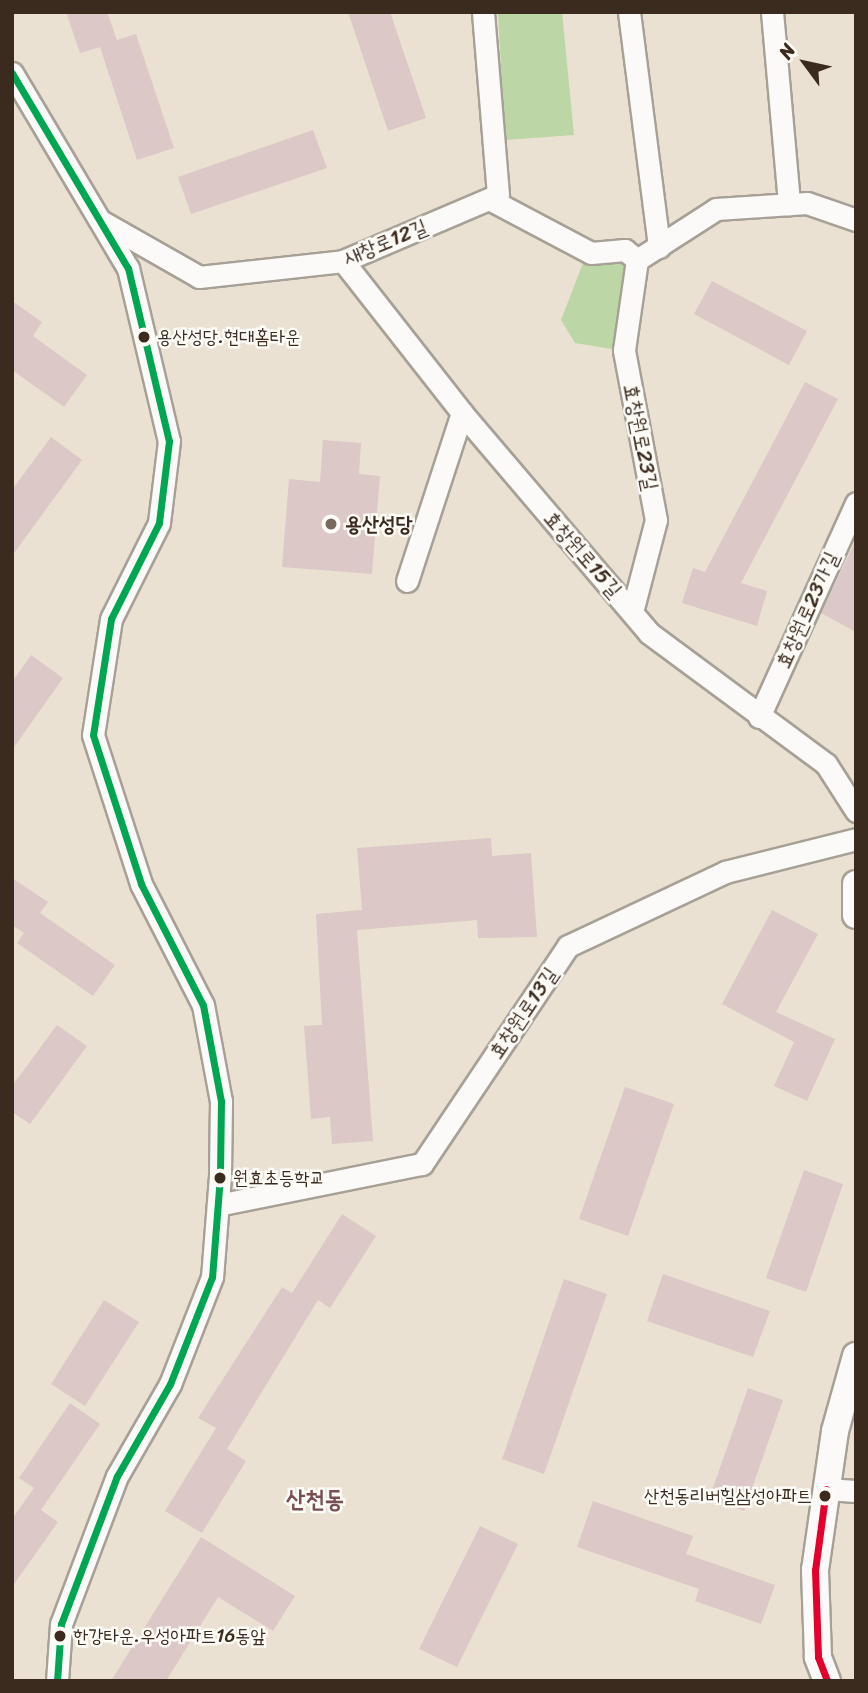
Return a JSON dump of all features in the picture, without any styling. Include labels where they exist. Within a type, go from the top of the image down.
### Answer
[{"type":"street","points":[[483,12],[498,195],[489,199]]},
{"type":"street","points":[[629,12],[659,247]]},
{"type":"street","points":[[772,12],[789,204]]},
{"type":"street","points":[[12,73],[128,268],[169,441],[159,523],[111,619],[93,735],[141,884],[203,1005],[221,1101],[218,1205],[212,1276],[170,1384],[117,1476],[61,1624],[57,1681]]},
{"type":"street","points":[[489,199],[591,253],[625,250],[637,260],[716,209],[807,203],[856,220]]},
{"type":"street","name":"새창로12길","points":[[99,220],[199,277],[343,261],[489,199]]},
{"type":"street","name":"효창원로23길","points":[[632,612],[656,520],[624,350],[637,260]]},
{"type":"street","name":"효창원로15길","points":[[343,261],[462,413],[649,634],[826,764],[856,811]]},
{"type":"street","points":[[407,581],[462,413]]},
{"type":"street","name":"효창원로23가길","points":[[759,717],[856,503]]},
{"type":"street","name":"효창원로13길","points":[[218,1205],[422,1164],[568,946],[724,872],[856,839]]},
{"type":"street","points":[[856,884],[856,915]]},
{"type":"street","points":[[827,1681],[818,1657],[815,1570],[835,1431],[856,1356]]},
{"type":"street","points":[[826,1489],[856,1491]]},
{"type":"green space","points":[[498,12],[562,12],[574,135],[505,140]]},
{"type":"green space","points":[[622,262],[631,267],[618,350],[575,343],[561,320],[583,263]]},
{"type":"building","points":[[66,12],[107,12],[117,40],[136,34],[174,148],[137,160],[100,47],[80,53]]},
{"type":"building","points":[[348,12],[390,12],[426,118],[388,131]]},
{"type":"building","points":[[313,130],[327,168],[191,214],[178,177]]},
{"type":"building","points":[[712,281],[807,331],[789,365],[694,314]]},
{"type":"building","points":[[12,301],[42,322],[33,336],[87,375],[64,407],[12,370]]},
{"type":"building","points":[[805,382],[838,399],[741,583],[767,591],[757,626],[682,603],[693,568],[705,572]]},
{"type":"building","points":[[51,437],[82,460],[12,556],[12,490]]},
{"type":"building","name":"용산성당","points":[[323,440],[361,443],[359,474],[380,476],[372,574],[282,567],[289,479],[320,482]]},
{"type":"building","points":[[856,540],[856,632],[821,613]]},
{"type":"building","points":[[31,655],[63,678],[12,750],[12,682]]},
{"type":"building","points":[[491,838],[492,856],[531,853],[537,937],[478,938],[477,920],[357,930],[373,1141],[332,1144],[330,1117],[311,1119],[304,1026],[322,1025],[316,914],[362,910],[357,848]]},
{"type":"building","points":[[12,878],[48,902],[40,913],[115,965],[93,996],[17,943],[24,933],[12,925]]},
{"type":"building","points":[[772,910],[818,934],[776,1012],[835,1039],[807,1101],[774,1086],[794,1042],[722,1004]]},
{"type":"building","points":[[57,1025],[87,1046],[30,1124],[12,1112],[12,1086]]},
{"type":"building","points":[[625,1087],[674,1104],[628,1236],[579,1219]]},
{"type":"building","points":[[804,1170],[843,1184],[806,1292],[766,1278]]},
{"type":"building","points":[[342,1214],[376,1236],[330,1308],[318,1300],[227,1449],[246,1461],[202,1533],[165,1511],[216,1428],[198,1418],[282,1287],[292,1293]]},
{"type":"building","points":[[663,1274],[770,1311],[753,1357],[647,1321]]},
{"type":"building","points":[[564,1279],[607,1294],[544,1474],[502,1459]]},
{"type":"building","points":[[104,1300],[139,1322],[85,1406],[51,1384]]},
{"type":"building","points":[[748,1388],[783,1400],[744,1511],[709,1499]]},
{"type":"building","points":[[70,1403],[100,1424],[41,1510],[58,1522],[12,1587],[12,1519],[34,1488],[19,1478]]},
{"type":"building","points":[[593,1501],[693,1536],[686,1554],[775,1585],[761,1624],[695,1601],[699,1589],[577,1547]]},
{"type":"building","points":[[480,1526],[518,1544],[457,1667],[419,1649]]},
{"type":"building","points":[[201,1537],[295,1596],[273,1631],[218,1597],[166,1681],[111,1681]]},
{"type":"transit line","points":[[12,73],[128,268],[169,441],[159,523],[111,619],[93,735],[141,884],[203,1005],[221,1101],[220,1176],[212,1277],[170,1384],[117,1476],[61,1624],[57,1681]]},
{"type":"transit line","points":[[826,1489],[815,1570],[818,1657],[827,1681]]},
{"type":"place","name":"용산성당.현대홈타운","points":[[144,337]]},
{"type":"place","name":"용산성당","points":[[331,524]]},
{"type":"place","name":"원효초등학교","points":[[220,1178]]},
{"type":"place","name":"산천동리버힐삼성아파트","points":[[825,1496]]},
{"type":"place","name":"한강타운.우성아파트16동앞","points":[[60,1636]]},
{"type":"district","name":"산천동","points":[[315,1500]]}]
